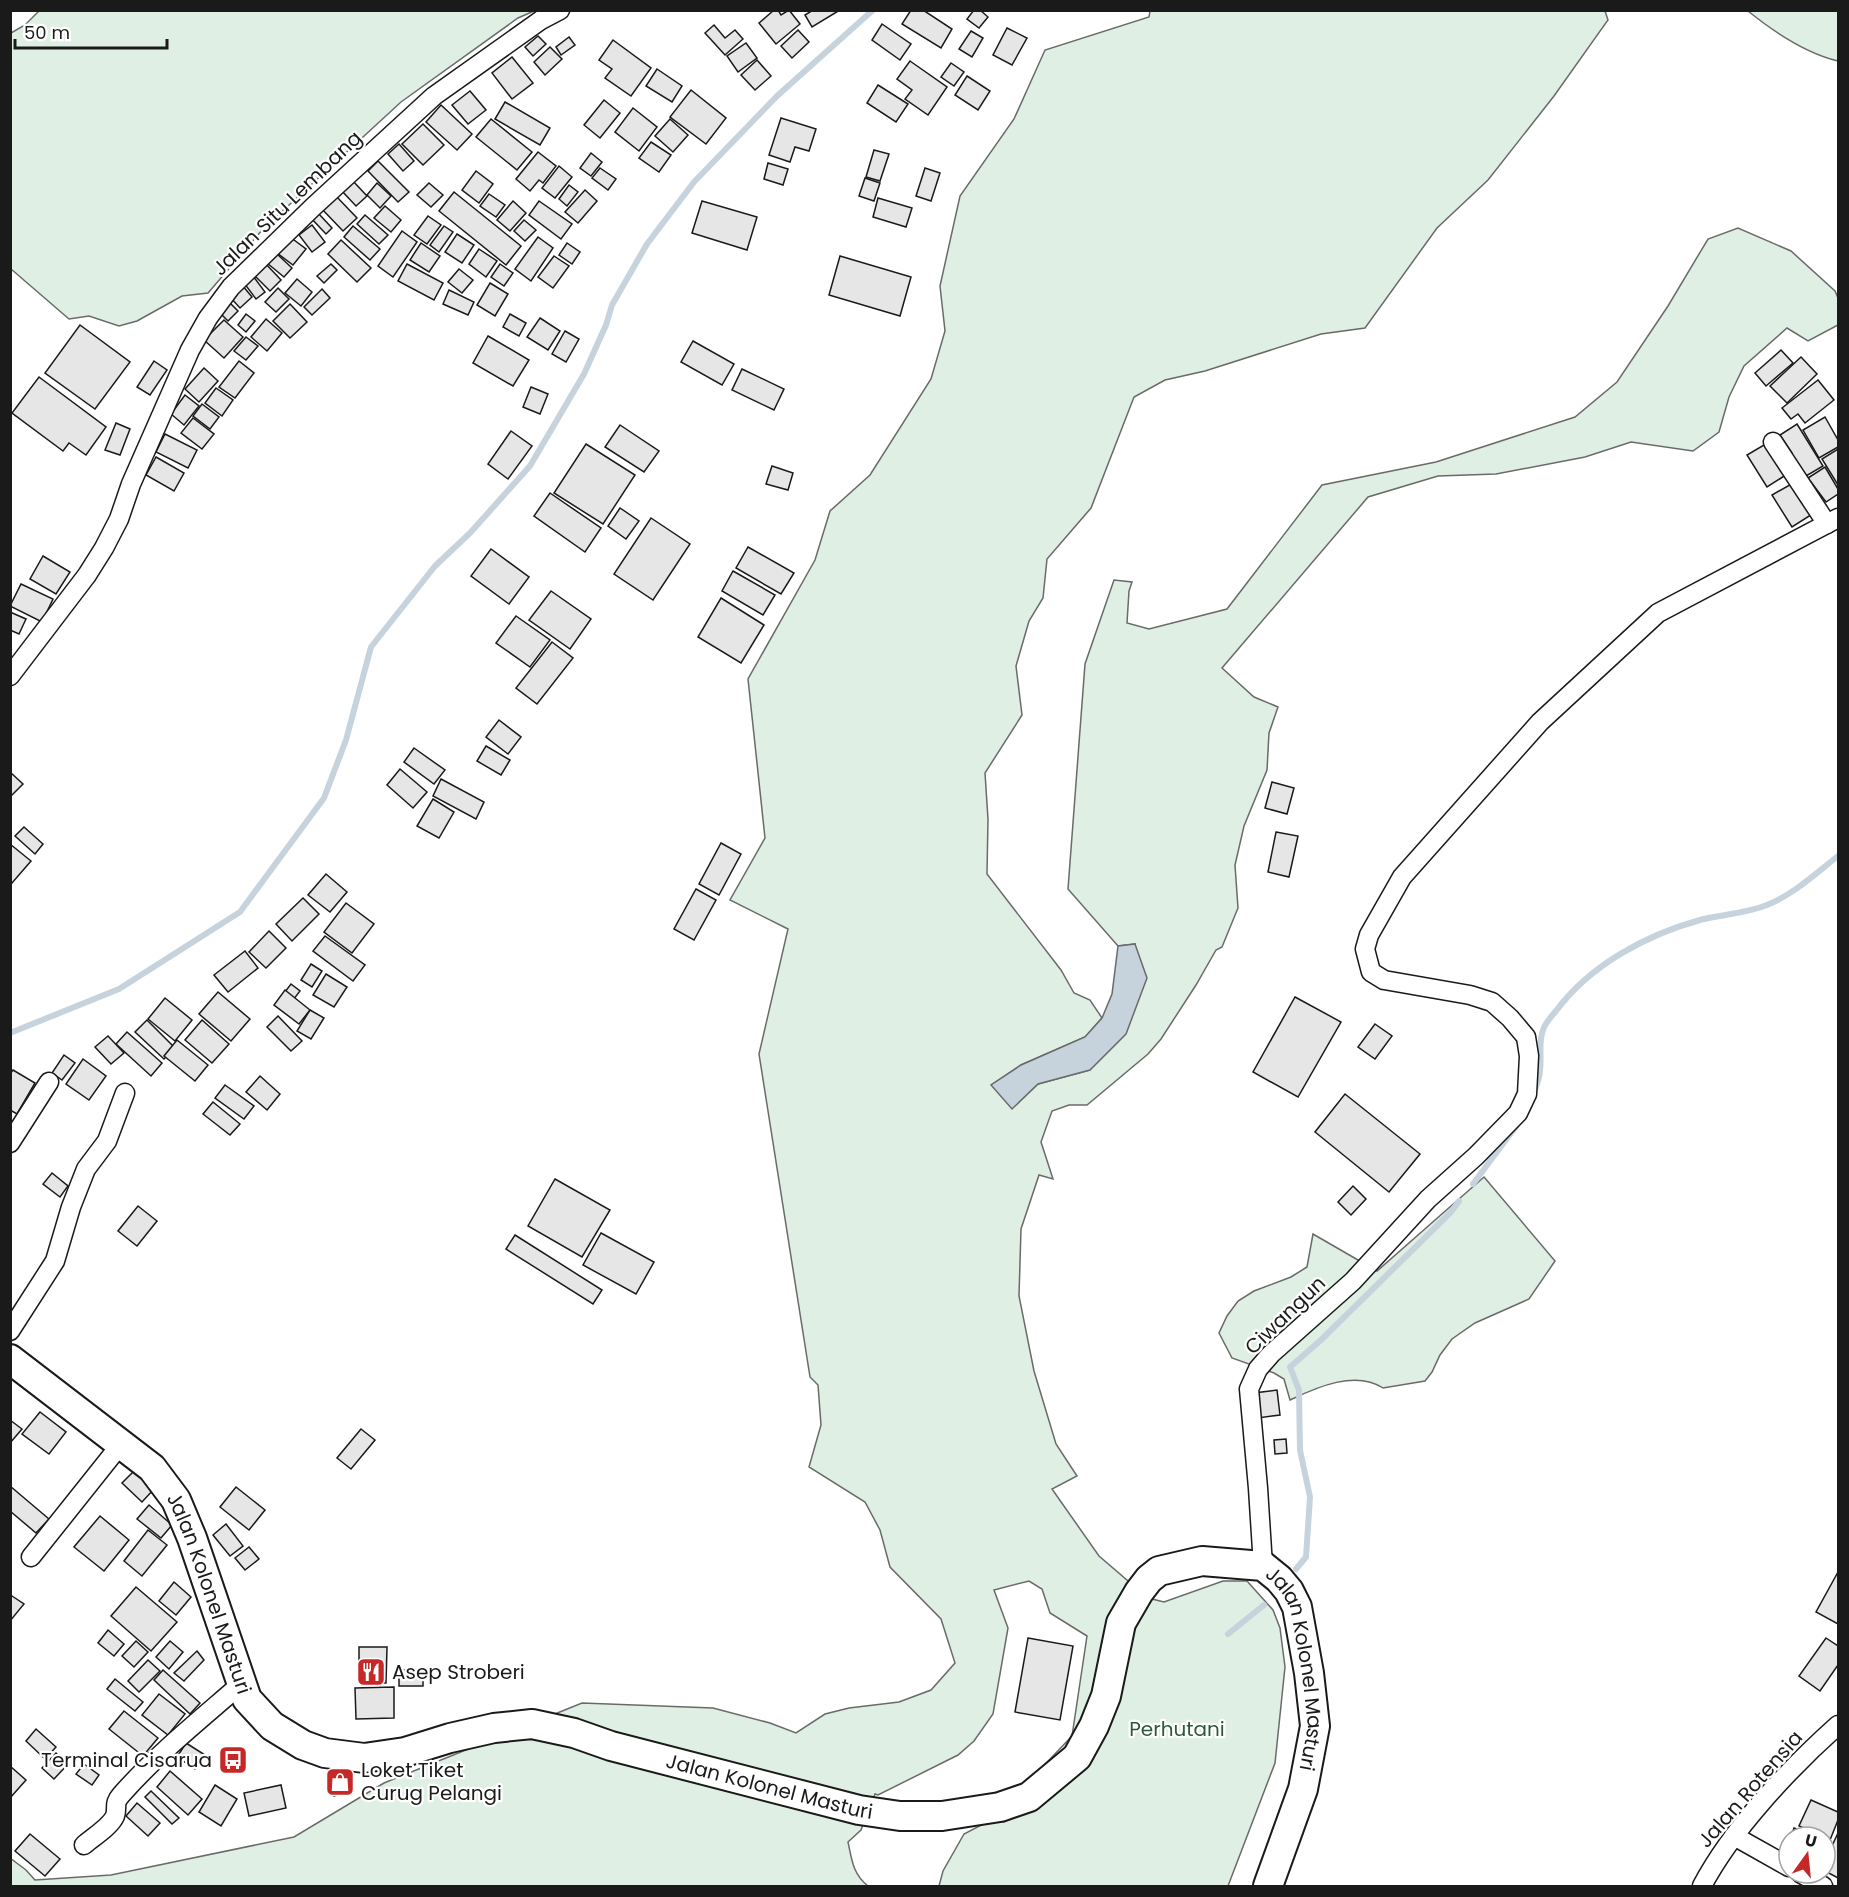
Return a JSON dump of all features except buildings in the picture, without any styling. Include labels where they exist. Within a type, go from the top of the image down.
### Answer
[{"type":"main road","name":"Jalan Kolonel Masturi","points":[[10,1359],[152,1468],[176,1500],[200,1559],[247,1699],[272,1726],[303,1745],[325,1753],[364,1758],[405,1752],[450,1738],[494,1728],[532,1724],[574,1733],[611,1746],[859,1810],[900,1816],[942,1816],[1000,1807],[1029,1797],[1077,1757],[1094,1726],[1106,1696],[1121,1623],[1138,1592],[1149,1579],[1159,1570],[1202,1561],[1263,1566],[1289,1591],[1296,1607],[1309,1673],[1315,1726],[1303,1789],[1268,1887]]},
{"type":"street","name":"Jalan Situ Lembang","points":[[10,676],[87,575],[104,548],[119,519],[131,484],[190,350],[208,318],[231,287],[313,207],[434,96],[541,20],[560,10]]},
{"type":"street","points":[[1773,442],[1833,521]]},
{"type":"street","name":"Ciwangun","points":[[1263,1566],[1249,1389],[1258,1369],[1271,1354],[1353,1281],[1428,1199],[1476,1156],[1518,1113],[1527,1094],[1529,1056],[1526,1037],[1510,1018],[1492,1002],[1470,995],[1384,980],[1371,972],[1365,949],[1369,935],[1402,878],[1540,722],[1658,613],[1833,521]]},
{"type":"street","points":[[10,1143],[49,1082]]},
{"type":"street","points":[[10,1331],[55,1261],[71,1207],[86,1169],[107,1141],[125,1094]]},
{"type":"street","points":[[31,1557],[121,1444]]},
{"type":"street","points":[[84,1845],[114,1817],[115,1805],[119,1796],[149,1765],[241,1684]]},
{"type":"street","name":"Jalan Rotensia","points":[[1702,1887],[1734,1836],[1803,1758],[1839,1725]]},
{"type":"street","points":[[1734,1836],[1777,1860]]},
{"type":"green space","points":[[39,11],[534,11],[518,18],[401,102],[263,229],[208,293],[182,296],[137,321],[119,326],[89,316],[69,319],[11,269],[11,33],[25,25]]},
{"type":"green space","name":"Perhutani","points":[[1150,11],[1605,11],[1608,20],[1554,96],[1488,180],[1437,228],[1365,328],[1321,334],[1205,371],[1165,380],[1134,397],[1091,508],[1047,559],[1043,598],[1029,621],[1016,666],[1022,715],[985,773],[988,819],[987,874],[1061,970],[1074,993],[1090,1000],[1102,1018],[1085,1037],[1021,1065],[992,1085],[1012,1108],[1038,1084],[1090,1070],[1135,944],[1118,946],[1068,889],[1085,664],[1114,580],[1132,582],[1129,591],[1127,623],[1149,629],[1227,609],[1322,485],[1436,462],[1575,417],[1617,382],[1668,306],[1708,239],[1738,228],[1791,251],[1835,291],[1838,298],[1838,325],[1808,341],[1787,328],[1744,366],[1729,397],[1719,432],[1693,451],[1631,442],[1585,457],[1496,474],[1438,476],[1368,497],[1222,668],[1254,697],[1278,707],[1269,733],[1267,770],[1244,826],[1235,865],[1238,908],[1222,947],[1216,950],[1161,1039],[1148,1054],[1087,1105],[1069,1105],[1052,1111],[1041,1142],[1053,1179],[1039,1175],[1021,1229],[1019,1296],[1034,1371],[1056,1444],[1077,1476],[1052,1489],[1099,1556],[1148,1598],[1164,1602],[1223,1581],[1247,1581],[1273,1610],[1280,1628],[1285,1667],[1275,1763],[1228,1886],[939,1886],[943,1871],[964,1834],[993,1819],[1072,1736],[1087,1636],[1050,1613],[1042,1589],[1029,1581],[994,1590],[1008,1628],[993,1714],[974,1741],[958,1755],[878,1795],[875,1794],[861,1830],[848,1842],[856,1872],[868,1886],[11,1886],[10,1858],[35,1880],[111,1875],[294,1837],[384,1783],[582,1703],[713,1708],[770,1723],[796,1733],[825,1714],[849,1708],[899,1702],[931,1690],[955,1663],[941,1619],[890,1567],[880,1530],[865,1502],[809,1467],[821,1425],[818,1385],[810,1377],[759,1054],[788,929],[730,900],[765,838],[748,679],[815,560],[830,511],[870,475],[931,379],[945,331],[940,286],[960,196],[1014,119],[1045,50],[1149,17]]},
{"type":"green space","points":[[1748,11],[1838,11],[1838,61],[1814,53],[1790,41]]},
{"type":"green space","points":[[1484,1177],[1555,1261],[1529,1299],[1475,1323],[1452,1339],[1425,1381],[1383,1388],[1361,1380],[1349,1380],[1312,1390],[1290,1400],[1284,1379],[1274,1373],[1232,1358],[1219,1333],[1227,1316],[1238,1301],[1254,1291],[1291,1277],[1307,1267],[1313,1234],[1377,1271]]},
{"type":"shaded area","points":[[1135,944],[1147,978],[1126,1034],[1090,1070],[1038,1084],[1012,1109],[991,1085],[1021,1065],[1085,1037],[1102,1018],[1112,994],[1118,946]]},
{"type":"waterway","points":[[10,1033],[119,989],[240,912],[324,798],[346,740],[371,647],[435,566],[470,533],[530,466],[584,374],[606,325],[612,305],[647,244],[694,182],[777,96],[873,10]]},
{"type":"waterway","points":[[1534,1092],[1539,1076],[1541,1040],[1545,1025],[1585,979],[1620,954],[1660,934],[1708,918],[1767,905],[1804,883],[1838,856]]},
{"type":"waterway","points":[[1473,1184],[1517,1125]]},
{"type":"waterway","points":[[1296,1569],[1306,1557],[1310,1497],[1300,1450],[1299,1390],[1290,1367],[1321,1340],[1451,1212],[1459,1201]]},
{"type":"waterway","points":[[1228,1634],[1264,1605]]},
{"type":"place","name":"Asep Stroberi","points":[[371,1672]]},
{"type":"place","name":"Terminal Cisarua","points":[[233,1760]]},
{"type":"place","name":"Loket Tiket Curug Pelangi","points":[[340,1782]]}]
